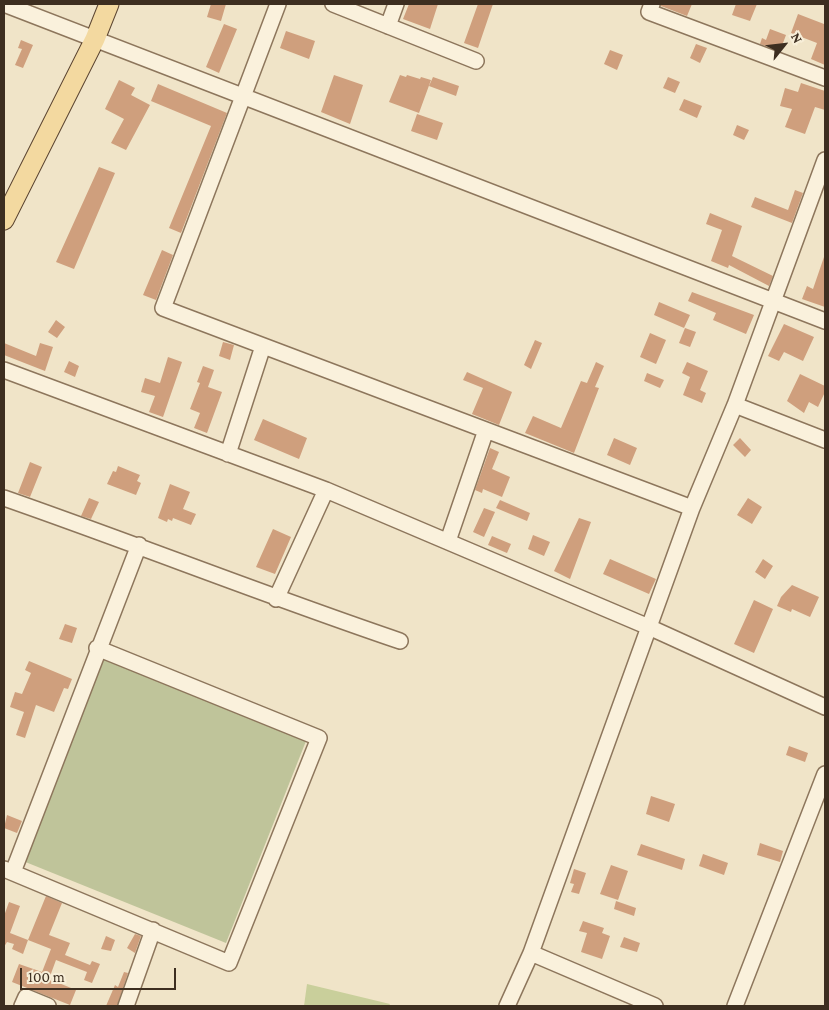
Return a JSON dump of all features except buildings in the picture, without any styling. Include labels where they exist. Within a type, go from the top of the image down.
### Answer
[{"type":"main road","points":[[4,220],[95,39],[109,4]]},
{"type":"street","points":[[4,4],[825,321]]},
{"type":"street","points":[[278,4],[163,308],[692,508]]},
{"type":"street","points":[[333,4],[476,61]]},
{"type":"street","points":[[388,26],[396,4]]},
{"type":"street","points":[[652,4],[648,12],[825,78]]},
{"type":"street","points":[[508,1006],[531,952],[651,628],[692,508],[735,405],[825,160]]},
{"type":"street","points":[[228,454],[264,346]]},
{"type":"street","points":[[4,370],[326,490],[651,628],[825,707]]},
{"type":"street","points":[[735,405],[825,440]]},
{"type":"street","points":[[448,541],[486,430]]},
{"type":"street","points":[[276,599],[326,490]]},
{"type":"street","points":[[4,498],[139,545],[276,599],[400,641]]},
{"type":"street","points":[[97,648],[320,738],[229,963],[8,871],[97,648],[139,545]]},
{"type":"street","points":[[735,1006],[825,774]]},
{"type":"street","points":[[126,1006],[153,930]]},
{"type":"street","points":[[531,952],[655,1006]]},
{"type":"street","points":[[22,1006],[26,996],[48,1006]]},
{"type":"green space","points":[[105,654],[308,736],[226,943],[23,861]]},
{"type":"green space","points":[[307,984],[390,1004],[389,1006],[304,1006]]}]
